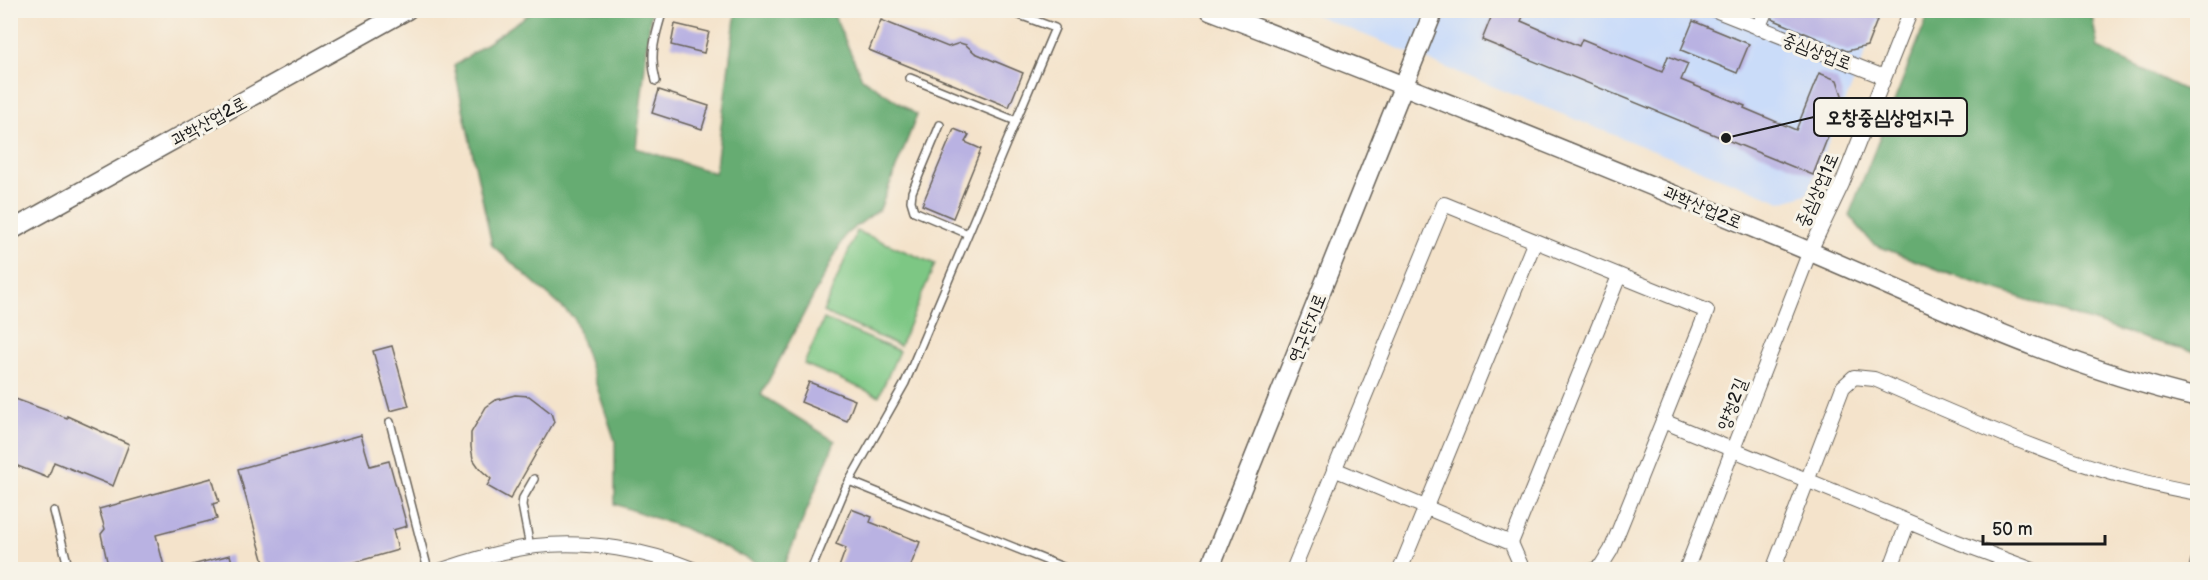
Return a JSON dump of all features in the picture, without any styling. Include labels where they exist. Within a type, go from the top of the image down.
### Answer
[{"type":"street","name":"과학산업2로","points":[[10,231],[407,10]]},
{"type":"street","name":"과학산업2로","points":[[1210,10],[1615,170],[2043,350],[2146,386],[2198,398]]},
{"type":"street","points":[[1404,85],[1434,10]]},
{"type":"street","name":"중심상업로","points":[[1715,10],[1884,77]]},
{"type":"street","points":[[1758,28],[1766,10]]},
{"type":"street","name":"중심상업1로","points":[[1810,251],[1842,184],[1911,10]]},
{"type":"street","name":"연구단지로","points":[[1209,570],[1404,85]]},
{"type":"street","points":[[1293,570],[1444,204],[1707,311],[1611,550],[1601,566],[1594,570]]},
{"type":"street","points":[[1400,570],[1534,241]]},
{"type":"street","name":"양청2길","points":[[1686,570],[1810,251]]},
{"type":"street","points":[[1511,543],[1619,276]]},
{"type":"street","points":[[1773,570],[1843,387],[1854,377],[1874,379],[2045,452],[2091,468],[2140,482],[2198,493]]},
{"type":"street","points":[[1663,421],[1908,522],[1998,564],[2033,570]]},
{"type":"street","points":[[1334,469],[1511,543],[1523,570]]},
{"type":"street","points":[[1890,570],[1908,522]]},
{"type":"street","points":[[442,570],[487,555],[530,547],[573,545],[618,549],[649,555],[694,570]]},
{"type":"street","points":[[2196,570],[2198,561]]},
{"type":"lane","points":[[64,10],[98,10]]},
{"type":"lane","points":[[656,81],[651,64],[663,10]]},
{"type":"lane","points":[[811,570],[849,481],[905,382],[1055,28],[1006,10]]},
{"type":"lane","points":[[910,78],[1016,121]]},
{"type":"lane","points":[[940,125],[912,192],[911,201],[914,211],[968,234]]},
{"type":"lane","points":[[390,422],[428,570]]},
{"type":"lane","points":[[530,547],[522,498],[534,479]]},
{"type":"lane","points":[[849,481],[1070,570]]},
{"type":"lane","points":[[54,511],[69,570]]},
{"type":"shaded area","points":[[1305,11],[1883,11],[1807,194],[1781,202]]},
{"type":"green space","points":[[535,10],[651,11],[636,148],[715,173],[736,11],[832,11],[862,78],[917,115],[880,209],[846,234],[761,395],[835,441],[783,569],[768,569],[686,529],[615,504],[615,441],[574,318],[492,245],[454,66]]},
{"type":"green space","points":[[1930,11],[2091,11],[2098,48],[2197,96],[2197,352],[2148,340],[1952,275],[1873,244],[1849,215]]},
{"type":"green space","points":[[857,231],[935,264],[900,346],[823,312]]},
{"type":"green space","points":[[824,319],[899,351],[879,396],[804,364]]},
{"type":"building","points":[[1494,10],[1526,10],[1521,21],[1579,46],[1582,39],[1662,72],[1668,56],[1688,64],[1681,80],[1796,130],[1819,73],[1837,80],[1843,98],[1813,175],[1482,40]]},
{"type":"building","points":[[1775,10],[1881,10],[1867,46],[1847,51],[1772,19]]},
{"type":"building","points":[[881,20],[948,47],[960,43],[966,45],[975,53],[1023,73],[1009,107],[869,50]]},
{"type":"building","points":[[1693,21],[1749,44],[1737,73],[1681,50]]},
{"type":"building","points":[[675,24],[709,32],[704,53],[671,45]]},
{"type":"building","points":[[659,90],[709,106],[702,129],[652,113]]},
{"type":"building","points":[[954,129],[969,135],[965,142],[981,149],[953,218],[922,205]]},
{"type":"building","points":[[392,346],[409,406],[390,411],[373,351]]},
{"type":"building","points":[[809,382],[855,400],[847,421],[801,402]]},
{"type":"building","points":[[515,395],[529,396],[551,413],[554,422],[510,499],[487,486],[491,479],[473,459],[471,433],[486,407],[496,400]]},
{"type":"building","points":[[10,397],[67,418],[67,416],[129,444],[113,486],[54,462],[48,478],[10,463]]},
{"type":"building","points":[[361,435],[370,466],[389,461],[407,526],[393,530],[398,550],[328,570],[266,570],[238,469]]},
{"type":"building","points":[[212,478],[219,502],[213,504],[217,519],[156,535],[165,570],[109,570],[101,534],[105,529],[99,509]]},
{"type":"building","points":[[851,509],[872,517],[870,522],[920,542],[909,570],[838,570],[846,548],[836,544]]},
{"type":"building","points":[[230,555],[234,570],[192,570],[192,565]]},
{"type":"place","name":"오창중심상업지구","points":[[1726,138]]}]
